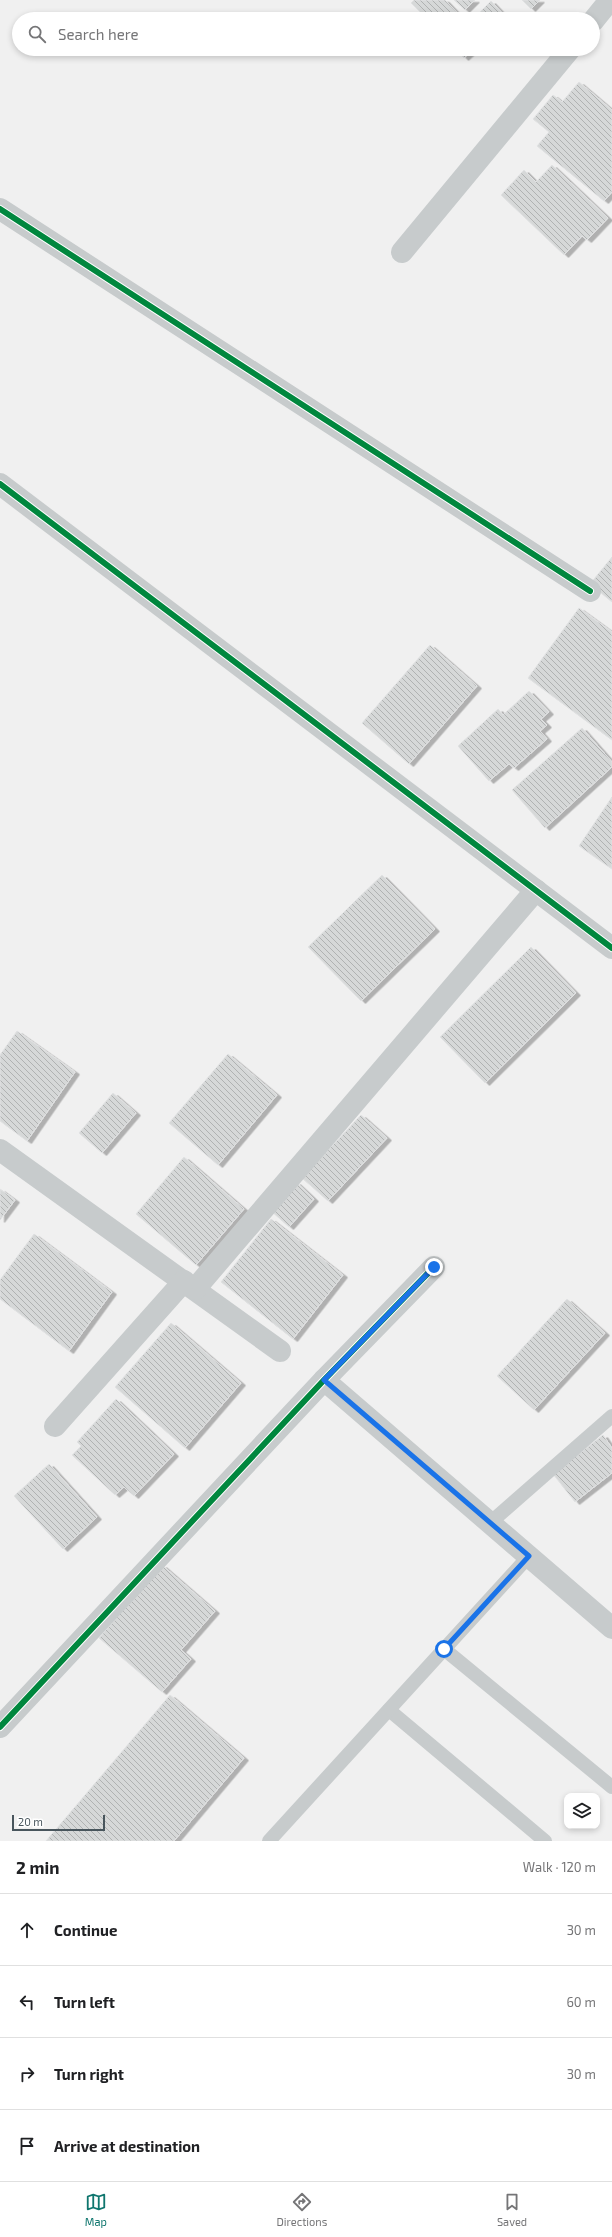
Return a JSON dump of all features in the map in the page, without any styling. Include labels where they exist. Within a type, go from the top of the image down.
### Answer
[{"type":"street","points":[[600,12],[610,0]]},
{"type":"street","points":[[402,252],[564,56]]},
{"type":"street","points":[[0,209],[590,592]]},
{"type":"street","points":[[0,484],[612,948]]},
{"type":"street","points":[[55,1426],[190,1285],[536,890]]},
{"type":"street","points":[[0,1150],[280,1351]]},
{"type":"street","points":[[0,1727],[324,1380],[434,1267]]},
{"type":"street","points":[[324,1380],[491,1522],[612,1628]]},
{"type":"lane","points":[[491,1522],[612,1416]]},
{"type":"lane","points":[[269,1841],[529,1556]]},
{"type":"lane","points":[[444,1649],[612,1787]]},
{"type":"lane","points":[[388,1710],[545,1841]]},
{"type":"building","points":[[414,0],[445,0],[456,12],[420,12],[411,3]]},
{"type":"building","points":[[454,0],[475,0],[465,10]]},
{"type":"building","points":[[522,0],[540,0],[531,9]]},
{"type":"building","points":[[491,1],[501,12],[480,12]]},
{"type":"building","points":[[579,82],[612,110],[612,192],[604,201],[537,146],[549,132],[533,119],[553,95],[562,102]]},
{"type":"building","points":[[552,165],[608,218],[587,240],[582,236],[564,255],[501,195],[524,170],[536,182]]},
{"type":"building","points":[[612,557],[612,602],[590,584]]},
{"type":"building","points":[[579,608],[612,632],[612,740],[528,678]]},
{"type":"building","points":[[430,645],[477,686],[409,764],[362,723]]},
{"type":"building","points":[[529,691],[549,712],[541,719],[547,725],[540,731],[547,739],[514,768],[509,764],[489,781],[458,746],[498,709],[503,715]]},
{"type":"building","points":[[582,728],[612,762],[612,767],[545,828],[512,790]]},
{"type":"building","points":[[612,797],[612,869],[579,846]]},
{"type":"building","points":[[382,875],[435,929],[361,1001],[308,947]]},
{"type":"building","points":[[531,947],[576,993],[485,1083],[440,1037]]},
{"type":"building","points":[[17,1031],[75,1072],[27,1141],[0,1121],[0,1055]]},
{"type":"building","points":[[228,1054],[277,1095],[218,1165],[169,1123]]},
{"type":"building","points":[[113,1093],[136,1113],[102,1153],[79,1133]]},
{"type":"building","points":[[361,1115],[387,1138],[328,1201],[302,1178]]},
{"type":"building","points":[[184,1157],[244,1209],[196,1265],[136,1214]]},
{"type":"building","points":[[296,1182],[314,1199],[289,1227],[271,1211]]},
{"type":"building","points":[[0,1189],[15,1200],[0,1220]]},
{"type":"building","points":[[271,1219],[343,1275],[293,1339],[221,1282]]},
{"type":"building","points":[[34,1234],[112,1292],[69,1351],[0,1299],[0,1280]]},
{"type":"building","points":[[567,1299],[605,1333],[534,1410],[497,1376]]},
{"type":"building","points":[[171,1323],[241,1383],[185,1448],[115,1387]]},
{"type":"building","points":[[116,1399],[174,1454],[134,1496],[124,1487],[115,1495],[72,1455],[81,1446],[77,1442]]},
{"type":"building","points":[[603,1435],[612,1448],[612,1473],[575,1502],[553,1474]]},
{"type":"building","points":[[49,1464],[97,1517],[63,1549],[14,1496]]},
{"type":"building","points":[[162,1565],[215,1611],[181,1650],[191,1659],[162,1692],[99,1638]]},
{"type":"building","points":[[170,1695],[244,1758],[174,1841],[46,1841]]},
{"type":"cycle path","points":[[0,209],[590,591]]},
{"type":"cycle path","points":[[0,484],[612,948]]},
{"type":"cycle path","points":[[0,1727],[324,1380],[434,1267]]},
{"type":"route","points":[[434,1267],[324,1380],[529,1556],[444,1649]]}]
